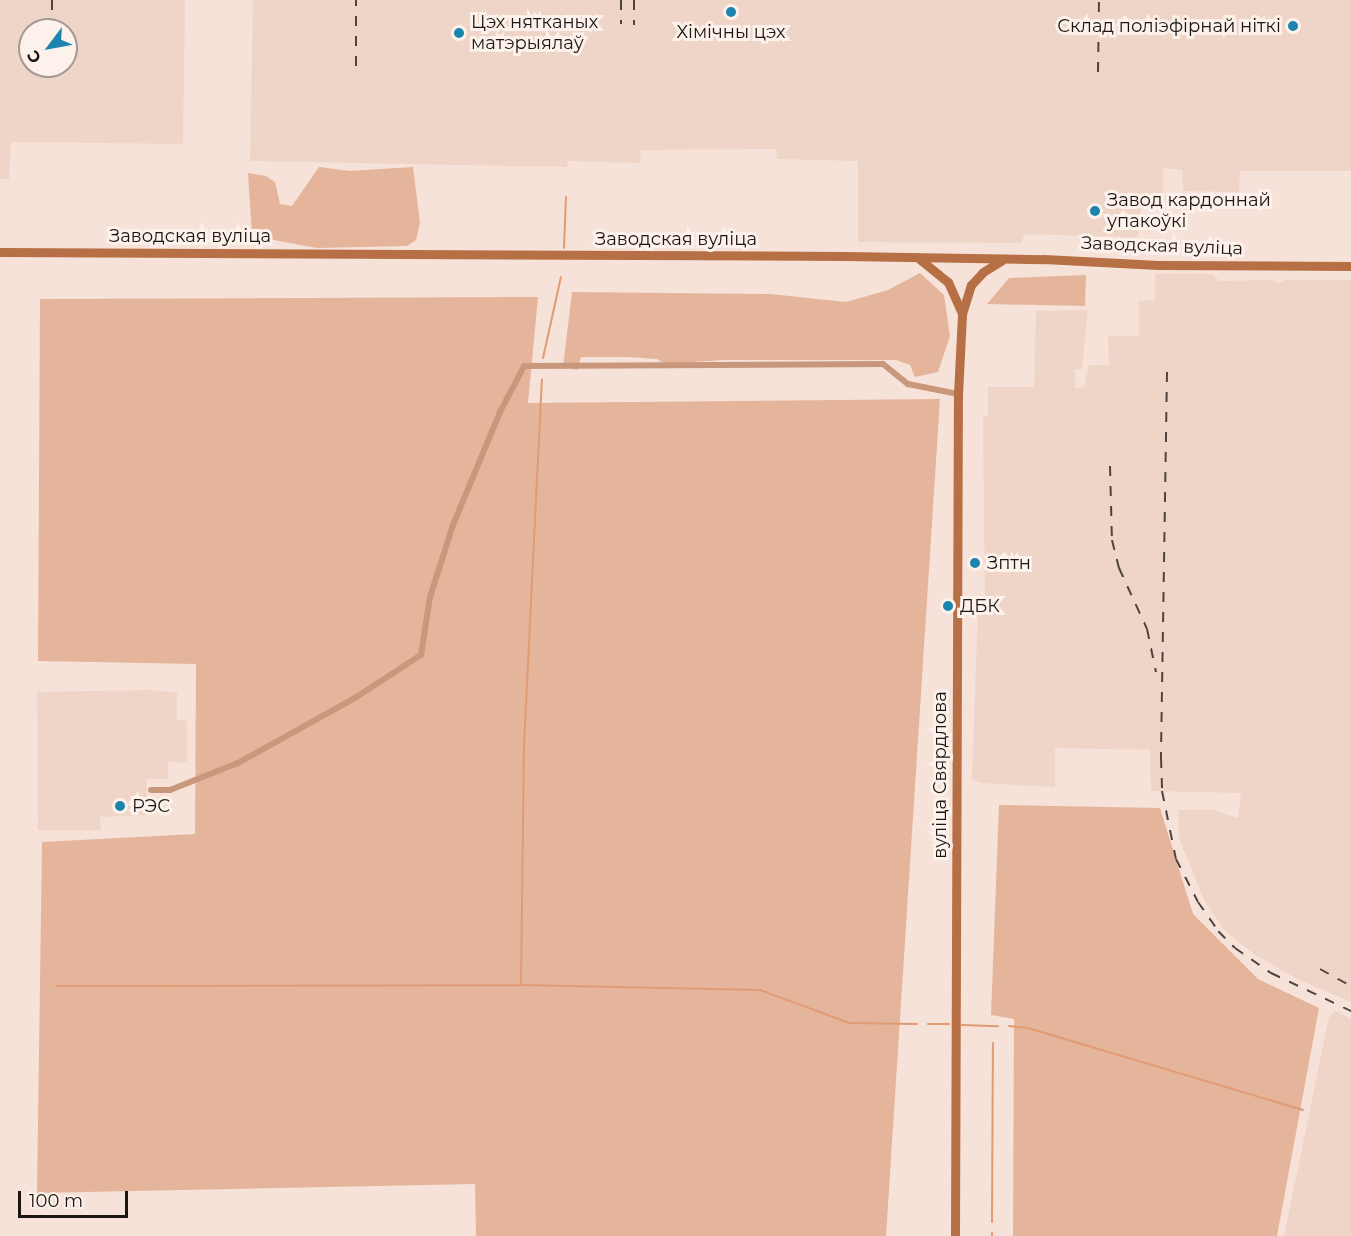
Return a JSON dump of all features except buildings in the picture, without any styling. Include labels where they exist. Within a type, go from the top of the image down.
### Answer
[{"type":"main road","name":"Заводская вуліца","points":[[0,252],[917,257],[1158,265],[1351,266]]},
{"type":"main road","points":[[917,257],[948,282],[962,314]]},
{"type":"main road","points":[[962,314],[971,285],[983,272],[1002,260]]},
{"type":"main road","name":"вуліца Свярдлова","points":[[955,1236],[958,394],[962,314]]},
{"type":"street","points":[[151,790],[170,790],[238,763],[355,698],[421,655],[430,597],[453,525],[500,412],[524,366],[882,364],[908,384],[958,394]]},
{"type":"shaded area","points":[[0,0],[185,0],[183,144],[11,142],[9,179],[0,179]]},
{"type":"shaded area","points":[[253,0],[1351,0],[1351,171],[1240,171],[1239,192],[1183,191],[1182,170],[1163,168],[1163,199],[1152,198],[1151,203],[1141,204],[1138,236],[1133,237],[1132,240],[1125,241],[1125,237],[1025,234],[1021,243],[858,242],[858,161],[777,159],[776,149],[641,150],[640,163],[567,161],[568,167],[250,161]]},
{"type":"shaded area","points":[[319,167],[349,171],[413,167],[420,223],[416,240],[407,246],[317,248],[252,236],[248,173],[266,176],[275,182],[280,204],[292,206]]},
{"type":"shaded area","points":[[920,273],[944,295],[950,336],[938,372],[915,377],[910,365],[896,360],[723,360],[665,364],[657,359],[581,357],[577,370],[563,367],[572,292],[770,294],[846,302],[888,290]]},
{"type":"shaded area","points":[[1155,274],[1213,274],[1219,281],[1272,280],[1279,284],[1284,280],[1351,280],[1351,1002],[1295,978],[1254,954],[1224,930],[1204,900],[1179,838],[1178,810],[1213,810],[1238,818],[1241,793],[1151,791],[1150,750],[1055,748],[1055,787],[979,783],[972,778],[978,607],[985,606],[983,417],[988,416],[988,387],[1034,387],[1036,311],[1088,310],[1082,369],[1075,369],[1075,388],[1084,387],[1089,365],[1109,365],[1108,336],[1139,336],[1139,301],[1155,300]]},
{"type":"shaded area","points":[[1086,275],[1085,306],[987,304],[1009,278]]},
{"type":"shaded area","points":[[538,297],[528,403],[940,399],[886,1236],[476,1236],[475,1184],[37,1193],[42,842],[195,834],[196,664],[38,661],[40,299]]},
{"type":"shaded area","points":[[151,690],[177,693],[177,720],[187,721],[187,763],[168,761],[168,779],[146,779],[148,815],[100,817],[101,830],[38,830],[37,692]]},
{"type":"shaded area","points":[[999,805],[1160,808],[1193,914],[1258,979],[1319,1008],[1277,1236],[1013,1236],[1014,1019],[991,1015]]},
{"type":"shaded area","points":[[1336,1011],[1351,1019],[1351,1236],[1284,1236],[1329,1017]]},
{"type":"waterway","points":[[564,248],[566,197]]},
{"type":"waterway","points":[[543,358],[561,277]]},
{"type":"waterway","points":[[521,985],[524,745],[542,379]]},
{"type":"waterway","points":[[56,986],[521,985],[760,990],[849,1023],[917,1024]]},
{"type":"waterway","points":[[928,1024],[949,1024]]},
{"type":"waterway","points":[[962,1025],[998,1026]]},
{"type":"waterway","points":[[1009,1026],[1028,1028],[1303,1110]]},
{"type":"waterway","points":[[992,1222],[993,1043]]},
{"type":"railway","points":[[52,0],[52,18]]},
{"type":"railway","points":[[356,0],[356,66]]},
{"type":"railway","points":[[621,0],[621,24]]},
{"type":"railway","points":[[634,0],[634,25]]},
{"type":"railway","points":[[1098,72],[1099,0]]},
{"type":"railway","points":[[1167,372],[1161,758],[1162,791],[1176,859],[1198,902],[1218,931],[1235,948],[1271,973],[1351,1011]]},
{"type":"railway","points":[[1110,466],[1112,540],[1119,568],[1147,629],[1156,672]]},
{"type":"railway","points":[[1320,969],[1351,986]]},
{"type":"place","name":"Хімічны цэх","points":[[731,12]]},
{"type":"place","name":"Склад поліэфірнай ніткі","points":[[1293,26]]},
{"type":"place","name":"Цэх нятканых матэрыялаў","points":[[459,33]]},
{"type":"place","name":"Завод кардоннай упакоўкі","points":[[1095,211]]},
{"type":"place","name":"Зптн","points":[[975,563]]},
{"type":"place","name":"ДБК","points":[[948,606]]},
{"type":"place","name":"РЭС","points":[[120,806]]}]
